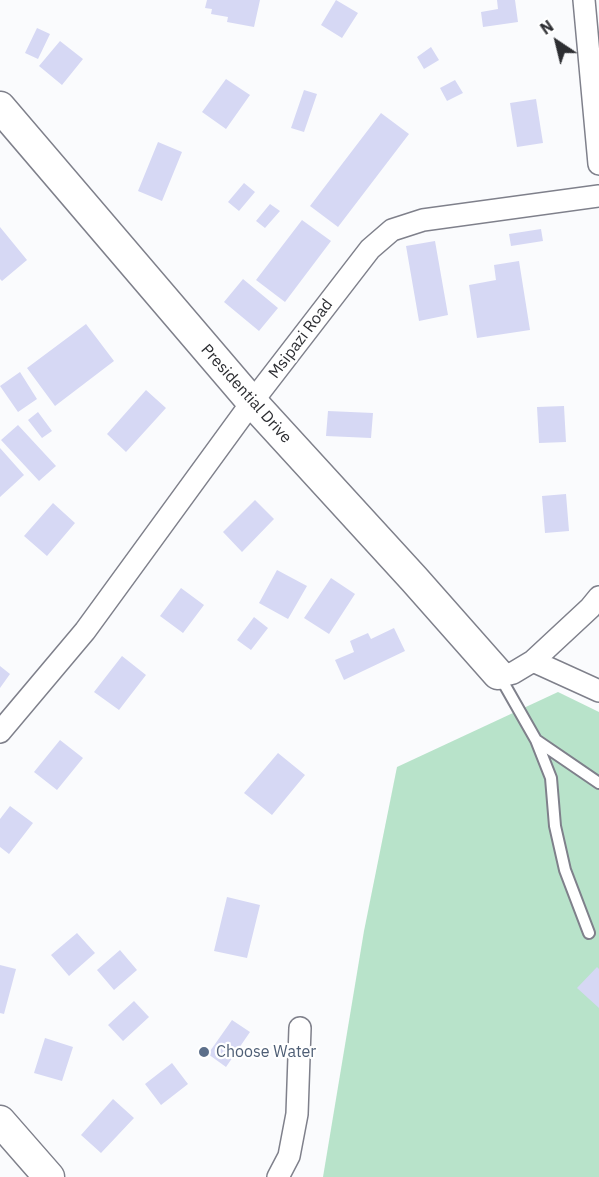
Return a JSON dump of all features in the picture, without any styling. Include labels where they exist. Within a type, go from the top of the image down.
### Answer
[{"type":"street","points":[[584,0],[599,165]]},
{"type":"street","name":"Presidential Drive","points":[[0,108],[252,402],[498,674]]},
{"type":"street","name":"Msipazi Road","points":[[0,732],[85,631],[252,402],[370,249],[392,230],[423,220],[599,196]]},
{"type":"street","points":[[498,674],[513,673],[533,661],[599,597]]},
{"type":"street","points":[[533,661],[599,691]]},
{"type":"street","points":[[278,1177],[289,1156],[297,1114],[300,1028]]},
{"type":"street","points":[[0,1121],[48,1177]]},
{"type":"lane","points":[[498,674],[536,740],[551,778],[555,826],[565,870],[589,933]]},
{"type":"lane","points":[[536,740],[599,783]]},
{"type":"green space","points":[[558,692],[599,712],[599,1177],[323,1177],[364,931],[397,767]]},
{"type":"building","points":[[207,0],[260,0],[254,27],[227,22],[228,17],[211,14],[212,9],[205,8]]},
{"type":"building","points":[[336,0],[358,13],[342,38],[321,25]]},
{"type":"building","points":[[497,0],[515,0],[518,22],[483,27],[481,12],[498,9]]},
{"type":"building","points":[[37,28],[50,34],[38,59],[25,53]]},
{"type":"building","points":[[60,41],[83,59],[62,85],[39,66]]},
{"type":"building","points":[[431,47],[439,60],[424,69],[417,57]]},
{"type":"building","points":[[226,79],[250,95],[226,129],[202,112]]},
{"type":"building","points":[[455,80],[463,93],[447,101],[440,88]]},
{"type":"building","points":[[304,90],[317,94],[304,132],[291,128]]},
{"type":"building","points":[[536,99],[543,143],[517,147],[510,103]]},
{"type":"building","points":[[381,113],[409,134],[338,227],[310,206]]},
{"type":"building","points":[[158,142],[182,152],[162,201],[138,191]]},
{"type":"building","points":[[244,183],[255,192],[239,211],[228,202]]},
{"type":"building","points":[[270,204],[280,211],[265,228],[256,221]]},
{"type":"building","points":[[302,220],[331,241],[285,302],[256,280]]},
{"type":"building","points":[[0,227],[27,260],[2,281],[0,279]]},
{"type":"building","points":[[541,229],[543,241],[511,246],[509,234]]},
{"type":"building","points":[[435,241],[448,315],[419,321],[406,246]]},
{"type":"building","points":[[519,261],[530,330],[477,338],[469,285],[496,280],[494,265]]},
{"type":"building","points":[[243,279],[278,308],[259,331],[224,302]]},
{"type":"building","points":[[86,324],[114,361],[55,406],[27,368]]},
{"type":"building","points":[[20,372],[37,399],[18,412],[0,386]]},
{"type":"building","points":[[146,390],[166,408],[126,452],[107,434]]},
{"type":"building","points":[[564,406],[566,442],[539,443],[537,407]]},
{"type":"building","points":[[328,411],[373,413],[371,438],[326,436]]},
{"type":"building","points":[[38,412],[52,431],[42,438],[28,420]]},
{"type":"building","points":[[18,425],[56,466],[39,481],[1,440]]},
{"type":"building","points":[[0,448],[24,475],[0,497]]},
{"type":"building","points":[[566,494],[569,531],[545,533],[542,496]]},
{"type":"building","points":[[255,500],[274,519],[242,552],[223,532]]},
{"type":"building","points":[[53,503],[75,523],[47,556],[24,536]]},
{"type":"building","points":[[277,570],[307,586],[288,619],[259,603]]},
{"type":"building","points":[[331,578],[355,594],[329,634],[304,618]]},
{"type":"building","points":[[181,588],[204,605],[183,633],[160,616]]},
{"type":"building","points":[[254,617],[268,628],[251,650],[237,640]]},
{"type":"building","points":[[394,628],[405,651],[344,680],[335,660],[354,652],[350,641],[368,633],[371,639]]},
{"type":"building","points":[[122,656],[146,675],[119,710],[94,692]]},
{"type":"building","points":[[0,666],[10,674],[0,688]]},
{"type":"building","points":[[60,740],[83,758],[57,790],[34,772]]},
{"type":"building","points":[[278,753],[305,775],[272,815],[244,793]]},
{"type":"building","points":[[10,806],[33,823],[9,854],[0,847],[0,819]]},
{"type":"building","points":[[227,897],[260,905],[247,958],[214,951]]},
{"type":"building","points":[[77,933],[95,953],[69,976],[51,955]]},
{"type":"building","points":[[120,950],[137,970],[114,990],[97,970]]},
{"type":"building","points":[[0,965],[16,969],[4,1014],[0,1013]]},
{"type":"building","points":[[597,967],[599,969],[599,1008],[577,988]]},
{"type":"building","points":[[134,1001],[149,1017],[123,1041],[108,1025]]},
{"type":"building","points":[[232,1020],[250,1032],[226,1067],[208,1054]]},
{"type":"building","points":[[45,1038],[73,1047],[62,1081],[34,1073]]},
{"type":"building","points":[[172,1063],[188,1084],[161,1105],[145,1084]]},
{"type":"building","points":[[113,1099],[134,1118],[101,1153],[81,1135]]},
{"type":"place","name":"Choose Water","points":[[204,1052]]}]
